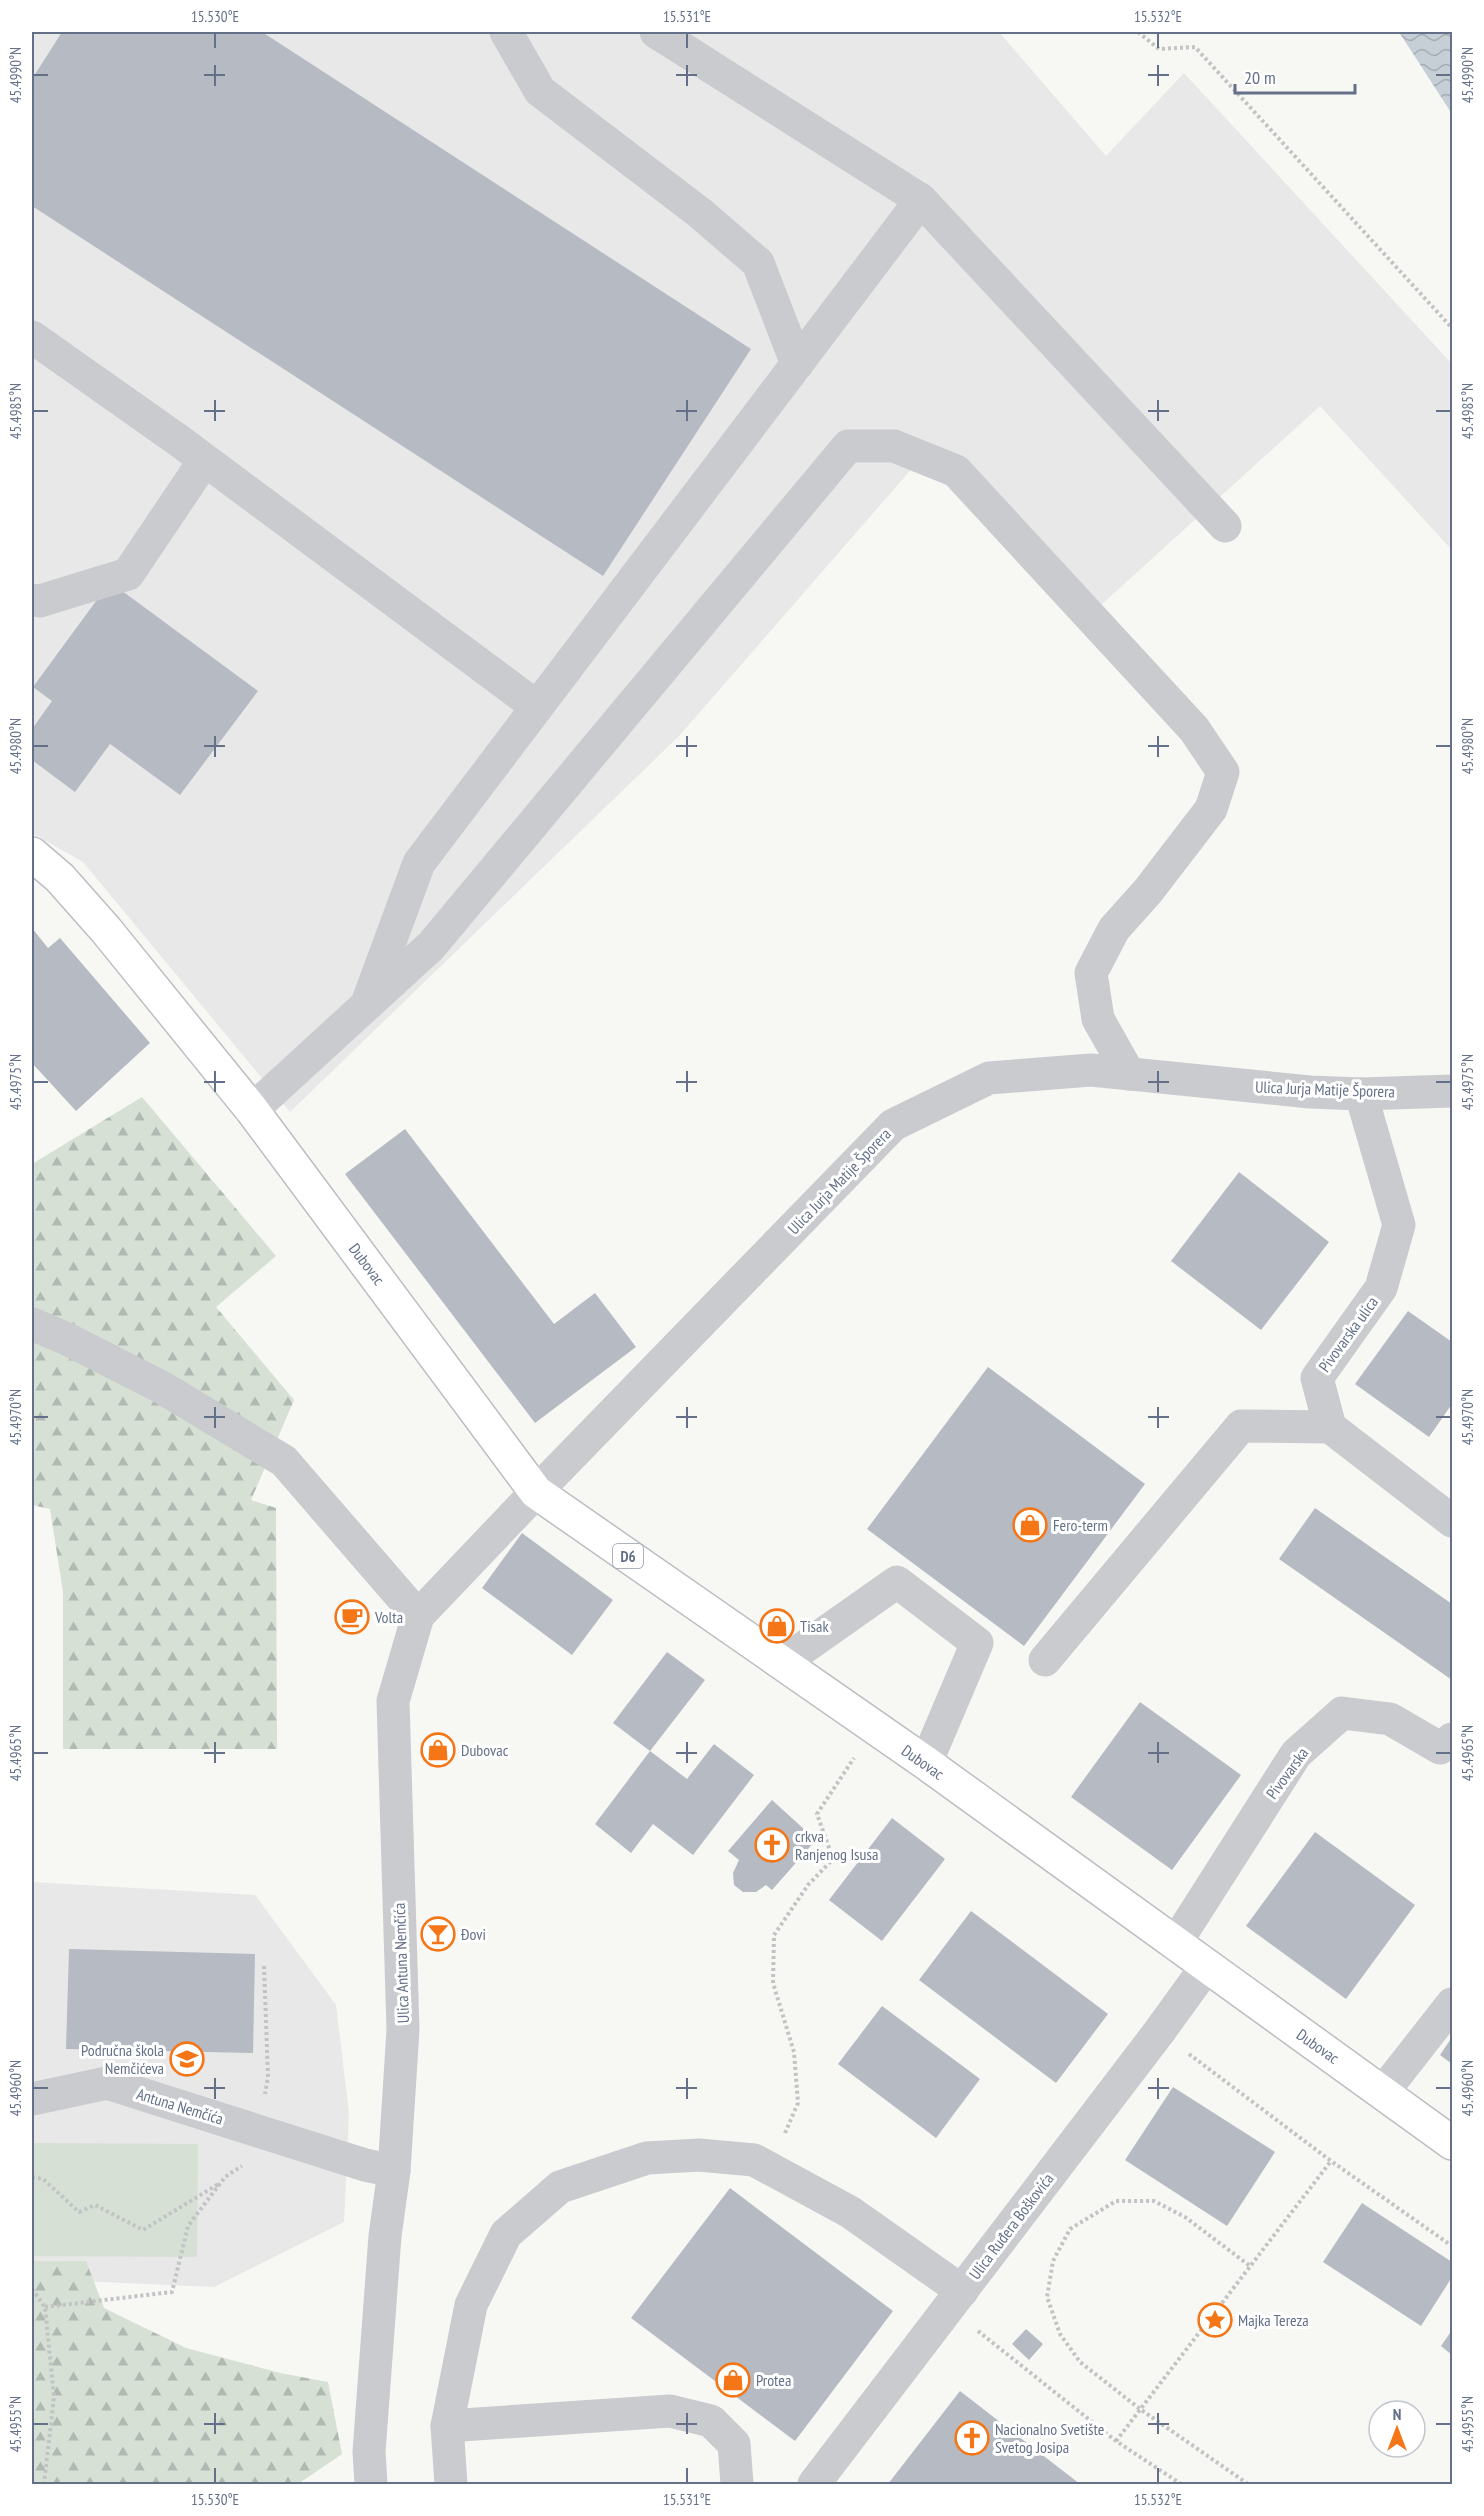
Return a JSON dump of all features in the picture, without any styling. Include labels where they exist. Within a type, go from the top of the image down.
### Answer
[{"type":"main road","name":"Dubovac","points":[[32,854],[60,878],[106,930],[252,1110],[536,1492],[926,1763],[1206,1967],[1383,2092]]},
{"type":"main road","name":"D6","points":[[1383,2092],[1452,2143]]},
{"type":"street","points":[[507,32],[540,91],[700,213],[758,263],[797,364]]},
{"type":"street","points":[[656,32],[921,200],[1226,526]]},
{"type":"street","points":[[366,1005],[419,863],[921,200]]},
{"type":"street","points":[[32,337],[204,460],[537,707]]},
{"type":"street","points":[[252,1110],[431,946],[848,446],[894,446],[956,471],[1194,729],[1223,772],[1211,809],[1148,891],[1114,929],[1090,973],[1098,1019],[1129,1074]]},
{"type":"street","points":[[32,600],[40,602],[128,574],[204,460]]},
{"type":"street","name":"Ulica Jurja Matije Šporera","points":[[536,1492],[893,1125],[989,1078],[1090,1070],[1310,1092],[1361,1094],[1452,1091]]},
{"type":"street","name":"Pivovarska ulica","points":[[1330,1427],[1317,1378],[1381,1288],[1399,1225],[1361,1094]]},
{"type":"street","points":[[32,1324],[164,1388],[284,1461],[418,1616]]},
{"type":"street","points":[[1045,1660],[1240,1426],[1330,1427],[1452,1521]]},
{"type":"street","name":"Ulica Antuna Nemčića","points":[[371,2484],[369,2452],[380,2293],[394,2171],[403,2030],[393,1701],[418,1616],[536,1492]]},
{"type":"street","points":[[782,1664],[897,1582],[977,1643],[926,1763]]},
{"type":"street","name":"Pivovarska","points":[[1175,1944],[1296,1754],[1342,1713],[1390,1719],[1440,1748],[1452,1739]]},
{"type":"street","name":"Ulica Ruđera Boškovića","points":[[814,2484],[1159,2032],[1206,1967]]},
{"type":"street","points":[[1383,2092],[1452,2004]]},
{"type":"street","name":"Antuna Nemčića","points":[[32,2099],[107,2083],[365,2165],[394,2171]]},
{"type":"street","points":[[452,2484],[447,2426],[471,2305],[506,2234],[560,2187],[646,2158],[699,2154],[754,2160],[850,2212],[956,2299]]},
{"type":"street","points":[[447,2426],[670,2411],[711,2421],[734,2444],[737,2484]]},
{"type":"path","points":[[1138,32],[1159,49],[1195,47],[1452,328]]},
{"type":"path","points":[[770,2169],[798,2103],[794,2052],[773,1983],[774,1935],[808,1885],[833,1859],[817,1814],[874,1728]]},
{"type":"path","points":[[45,2307],[172,2292],[188,2226],[225,2177],[270,2134],[264,1966]]},
{"type":"path","points":[[1159,2032],[1331,2161],[1452,2246]]},
{"type":"path","points":[[1116,2441],[1331,2161]]},
{"type":"path","points":[[32,2177],[43,2179],[79,2212],[94,2205],[143,2230],[222,2182]]},
{"type":"path","points":[[1248,2484],[1140,2409],[1080,2362],[1060,2334],[1047,2297],[1053,2260],[1070,2229],[1116,2201],[1154,2201],[1185,2217],[1250,2266]]},
{"type":"path","points":[[32,2289],[45,2307],[54,2397],[44,2484]]},
{"type":"path","points":[[956,2299],[1116,2441],[1181,2484]]},
{"type":"shaded area","points":[[32,32],[999,32],[1106,156],[1184,73],[1452,364],[1452,550],[1320,406],[1101,605],[922,457],[679,736],[290,1112],[83,862],[32,833]]},
{"type":"shaded area","name":"Područna škola Nemčićeva","points":[[32,1882],[255,1895],[336,2005],[349,2113],[344,2222],[214,2287],[32,2279]]},
{"type":"green space","points":[[142,1097],[276,1256],[216,1307],[294,1400],[251,1500],[276,1508],[277,1749],[63,1749],[63,1592],[50,1509],[32,1505],[32,1164]]},
{"type":"green space","points":[[32,2143],[198,2144],[197,2257],[32,2256]]},
{"type":"green space","points":[[32,2261],[86,2261],[104,2308],[186,2348],[280,2373],[328,2382],[342,2454],[298,2484],[32,2484]]},
{"type":"water","points":[[1399,32],[1452,32],[1452,114]]},
{"type":"building","points":[[62,32],[262,32],[751,349],[603,576],[32,206],[32,79]]},
{"type":"building","points":[[110,582],[258,691],[180,795],[110,744],[75,792],[32,760],[32,729],[52,701],[33,687]]},
{"type":"building","points":[[32,928],[48,948],[60,938],[150,1043],[76,1111],[32,1063]]},
{"type":"building","points":[[405,1129],[554,1324],[595,1293],[636,1347],[535,1423],[345,1174]]},
{"type":"building","points":[[1239,1172],[1329,1242],[1261,1330],[1171,1261]]},
{"type":"building","points":[[1408,1311],[1452,1342],[1452,1404],[1429,1437],[1355,1384]]},
{"type":"building","points":[[988,1367],[1145,1484],[1024,1646],[867,1529]]},
{"type":"building","points":[[1315,1508],[1452,1604],[1452,1680],[1279,1559]]},
{"type":"building","points":[[522,1533],[613,1600],[572,1655],[482,1588]]},
{"type":"building","points":[[667,1652],[705,1680],[650,1751],[613,1723]]},
{"type":"building","points":[[1140,1702],[1241,1775],[1172,1870],[1071,1797]]},
{"type":"building","points":[[714,1744],[754,1775],[693,1855],[653,1824],[631,1853],[595,1824],[650,1751],[687,1779]]},
{"type":"building","name":"crkva Ranjenog Isusa","points":[[772,1800],[816,1840],[772,1890],[766,1885],[756,1892],[743,1892],[734,1885],[733,1873],[739,1860],[728,1851]]},
{"type":"building","points":[[892,1818],[945,1859],[882,1941],[829,1900]]},
{"type":"building","points":[[1315,1832],[1415,1905],[1346,1999],[1246,1926]]},
{"type":"building","points":[[971,1911],[1108,2014],[1056,2083],[919,1980]]},
{"type":"building","points":[[69,1949],[255,1954],[253,2053],[66,2049]]},
{"type":"building","points":[[882,2006],[980,2079],[936,2138],[838,2064]]},
{"type":"building","points":[[1452,2037],[1452,2064],[1440,2055]]},
{"type":"building","points":[[1173,2087],[1275,2152],[1227,2226],[1125,2160]]},
{"type":"building","points":[[730,2188],[893,2311],[795,2441],[631,2318]]},
{"type":"building","points":[[1362,2203],[1452,2262],[1452,2277],[1421,2326],[1323,2262]]},
{"type":"building","points":[[1026,2329],[1043,2344],[1029,2360],[1012,2344]]},
{"type":"building","points":[[1452,2330],[1452,2355],[1441,2346]]},
{"type":"building","name":"Nacionalno Svetište Svetog Josipa","points":[[960,2391],[1080,2484],[888,2484]]},
{"type":"place","name":"Fero-term","points":[[1030,1525]]},
{"type":"place","name":"Volta","points":[[352,1617]]},
{"type":"place","name":"Tisak","points":[[777,1626]]},
{"type":"place","name":"Dubovac","points":[[438,1750]]},
{"type":"place","name":"crkva Ranjenog Isusa","points":[[772,1845]]},
{"type":"place","name":"Đovi","points":[[438,1934]]},
{"type":"place","name":"Područna škola Nemčićeva","points":[[187,2059]]},
{"type":"place","name":"Majka Tereza","points":[[1215,2320]]},
{"type":"place","name":"Protea","points":[[733,2380]]},
{"type":"place","name":"Nacionalno Svetište Svetog Josipa","points":[[972,2438]]}]
